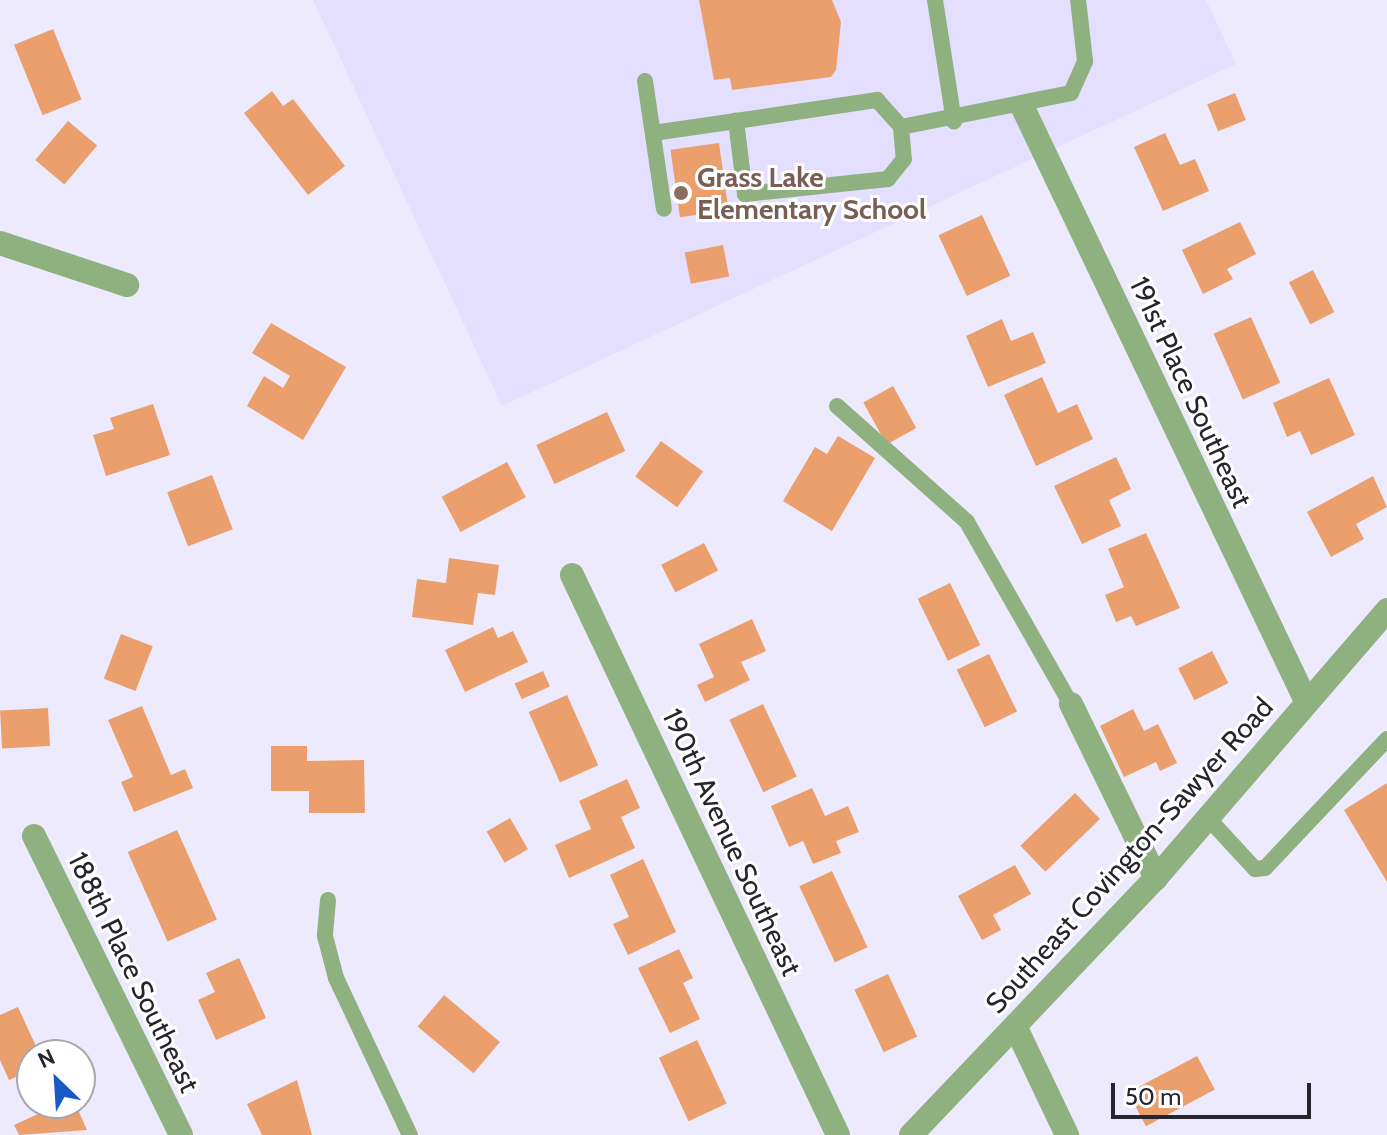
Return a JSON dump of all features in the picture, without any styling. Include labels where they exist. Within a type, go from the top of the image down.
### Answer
[{"type":"street","name":"191st Place Southeast","points":[[1023,108],[1306,701]]},
{"type":"street","points":[[0,243],[127,285]]},
{"type":"street","name":"190th Avenue Southeast","points":[[572,575],[838,1135]]},
{"type":"street","name":"Southeast Covington-Sawyer Road","points":[[911,1135],[1156,878],[1387,610]]},
{"type":"street","points":[[1071,704],[1156,878]]},
{"type":"street","name":"188th Place Southeast","points":[[34,836],[181,1135]]},
{"type":"street","points":[[1016,1028],[1067,1135]]},
{"type":"lane","points":[[935,0],[954,122]]},
{"type":"lane","points":[[901,127],[954,122],[1059,101],[1080,81],[1078,0]]},
{"type":"lane","points":[[645,81],[664,209]]},
{"type":"lane","points":[[653,133],[877,100],[901,127],[904,159],[888,179],[745,194],[736,121]]},
{"type":"lane","points":[[837,406],[967,522],[1071,704]]},
{"type":"lane","points":[[1207,817],[1255,869],[1265,868],[1387,739]]},
{"type":"lane","points":[[328,900],[325,936],[336,978],[410,1135]]},
{"type":"shaded area","name":"Grass Lake Elementary School","points":[[313,0],[1206,0],[1236,64],[502,406]]},
{"type":"building","points":[[699,0],[832,0],[841,22],[836,70],[831,77],[732,90],[730,78],[714,80]]},
{"type":"building","points":[[53,29],[81,99],[43,115],[14,45]]},
{"type":"building","points":[[272,91],[283,106],[293,99],[345,166],[308,195],[244,113]]},
{"type":"building","points":[[1235,93],[1246,120],[1218,131],[1207,104]]},
{"type":"building","points":[[68,121],[97,145],[64,184],[35,160]]},
{"type":"building","points":[[1165,133],[1180,165],[1195,159],[1209,191],[1163,211],[1134,147]]},
{"type":"building","points":[[719,143],[728,210],[680,217],[670,150]]},
{"type":"building","points":[[982,215],[1010,276],[967,296],[938,235]]},
{"type":"building","points":[[1240,222],[1256,254],[1227,269],[1233,279],[1203,294],[1182,250]]},
{"type":"building","points":[[723,245],[729,276],[691,284],[685,252]]},
{"type":"building","points":[[1313,270],[1334,312],[1310,324],[1289,282]]},
{"type":"building","points":[[1251,317],[1280,383],[1243,399],[1214,334]]},
{"type":"building","points":[[1002,319],[1011,341],[1033,332],[1046,363],[988,387],[966,336]]},
{"type":"building","points":[[271,323],[346,367],[303,440],[247,406],[264,376],[283,388],[290,376],[252,353]]},
{"type":"building","points":[[1042,377],[1058,413],[1077,404],[1093,439],[1036,466],[1004,395]]},
{"type":"building","points":[[1329,378],[1355,435],[1311,455],[1300,431],[1287,437],[1273,403]]},
{"type":"building","points":[[893,386],[916,428],[887,444],[863,402]]},
{"type":"building","points":[[153,404],[170,455],[106,476],[93,435],[114,429],[110,418]]},
{"type":"building","points":[[607,412],[625,451],[554,484],[536,445]]},
{"type":"building","points":[[838,436],[875,458],[832,531],[783,501],[815,447],[827,454]]},
{"type":"building","points":[[661,441],[703,472],[677,507],[635,477]]},
{"type":"building","points":[[1116,457],[1131,489],[1109,500],[1121,526],[1082,544],[1054,486]]},
{"type":"building","points":[[507,462],[526,497],[460,532],[442,497]]},
{"type":"building","points":[[212,475],[233,529],[188,546],[167,492]]},
{"type":"building","points":[[1373,476],[1387,507],[1356,524],[1364,539],[1331,557],[1307,512]]},
{"type":"building","points":[[1146,533],[1180,608],[1136,626],[1131,616],[1116,622],[1105,595],[1124,587],[1108,549]]},
{"type":"building","points":[[704,543],[718,571],[675,592],[661,565]]},
{"type":"building","points":[[449,558],[499,565],[495,595],[478,593],[473,625],[412,617],[417,579],[446,583]]},
{"type":"building","points":[[950,583],[980,645],[948,661],[918,599]]},
{"type":"building","points":[[752,619],[766,651],[741,662],[750,680],[705,702],[697,685],[714,677],[699,644]]},
{"type":"building","points":[[493,627],[498,638],[513,631],[528,662],[465,692],[445,650]]},
{"type":"building","points":[[121,634],[153,646],[136,691],[104,679]]},
{"type":"building","points":[[1212,651],[1228,683],[1194,700],[1178,668]]},
{"type":"building","points":[[989,654],[1017,712],[985,727],[957,670]]},
{"type":"building","points":[[543,671],[550,687],[522,699],[515,684]]},
{"type":"building","points":[[567,695],[598,765],[560,782],[529,712]]},
{"type":"building","points":[[763,704],[797,777],[763,792],[729,720]]},
{"type":"building","points":[[142,706],[171,775],[185,769],[193,788],[134,812],[121,782],[133,777],[108,720]]},
{"type":"building","points":[[48,708],[50,746],[2,748],[0,711]]},
{"type":"building","points":[[1133,709],[1144,731],[1158,724],[1177,763],[1160,771],[1156,762],[1124,777],[1100,726]]},
{"type":"building","points":[[271,746],[307,746],[307,761],[364,760],[365,813],[309,813],[309,791],[271,791]]},
{"type":"building","points":[[627,779],[640,808],[621,817],[635,848],[569,878],[555,845],[591,829],[579,801]]},
{"type":"building","points":[[1387,783],[1387,882],[1344,810]]},
{"type":"building","points":[[812,788],[825,816],[848,806],[859,832],[836,841],[841,853],[813,864],[803,841],[789,847],[771,806]]},
{"type":"building","points":[[1075,793],[1100,819],[1045,872],[1020,846]]},
{"type":"building","points":[[510,818],[528,849],[505,863],[487,832]]},
{"type":"building","points":[[177,830],[217,920],[168,941],[128,852]]},
{"type":"building","points":[[643,859],[676,932],[628,955],[613,924],[629,917],[610,875]]},
{"type":"building","points":[[1015,865],[1031,894],[993,915],[1001,930],[982,940],[958,896]]},
{"type":"building","points":[[832,871],[867,947],[835,962],[799,886]]},
{"type":"building","points":[[679,949],[693,978],[683,983],[700,1019],[670,1033],[638,968]]},
{"type":"building","points":[[239,958],[266,1018],[216,1040],[198,1000],[215,992],[206,973]]},
{"type":"building","points":[[888,974],[917,1037],[884,1052],[854,990]]},
{"type":"building","points":[[444,995],[500,1042],[474,1073],[418,1026]]},
{"type":"building","points":[[18,1007],[33,1039],[16,1039],[16,1077],[9,1080],[0,1060],[0,1015]]},
{"type":"building","points":[[697,1040],[727,1103],[689,1121],[659,1058]]},
{"type":"building","points":[[1197,1056],[1215,1090],[1146,1126],[1128,1093]]},
{"type":"building","points":[[297,1080],[312,1135],[262,1135],[247,1104]]},
{"type":"building","points":[[27,1119],[82,1119],[87,1130],[19,1135],[14,1125]]},
{"type":"place","name":"Grass Lake Elementary School","points":[[681,193]]}]
